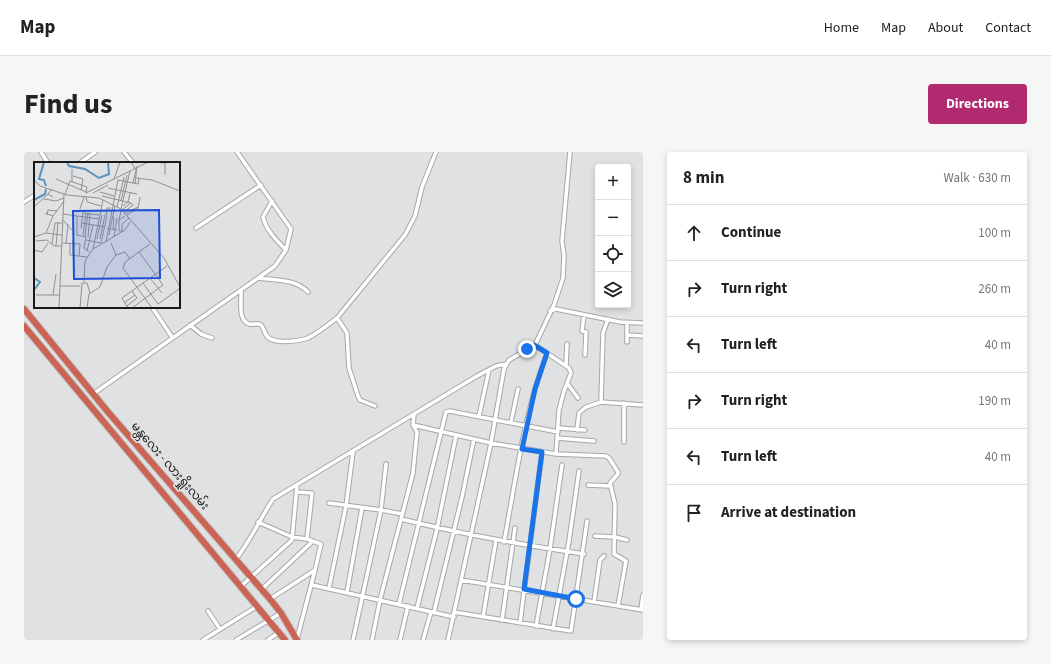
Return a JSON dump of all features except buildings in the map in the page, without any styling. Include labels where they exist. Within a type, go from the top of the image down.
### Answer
[{"type":"highway","name":"မန္တလေး - လားရှိုးလမ်း","points":[[24,309],[93,394],[262,589],[281,613],[296,640]]},
{"type":"highway","name":"မန္တလေး - လားရှိုးလမ်း","points":[[24,326],[208,546],[256,607],[285,640]]},
{"type":"highway","points":[[208,546],[217,537]]},
{"type":"street","points":[[41,152],[47,162]]},
{"type":"street","points":[[81,162],[95,152]]},
{"type":"street","points":[[124,152],[132,162]]},
{"type":"street","points":[[93,394],[275,266],[286,250],[291,229],[237,152]]},
{"type":"street","points":[[241,290],[241,313],[245,322],[261,325],[268,338],[272,340],[284,341],[308,338],[337,318],[405,235],[416,213],[422,187],[436,152]]},
{"type":"street","points":[[236,559],[255,532],[258,522],[273,499],[489,370],[496,366],[506,364],[515,355],[534,345],[549,312],[555,307],[563,278],[564,255],[562,241],[570,152]]},
{"type":"street","points":[[196,228],[261,185]]},
{"type":"street","points":[[24,202],[34,196]]},
{"type":"street","points":[[272,201],[263,217],[264,222],[277,241],[286,250]]},
{"type":"street","points":[[258,278],[288,282],[302,286],[308,292]]},
{"type":"street","points":[[555,307],[584,315],[627,323],[643,323]]},
{"type":"street","points":[[153,308],[172,337]]},
{"type":"street","points":[[584,315],[582,331],[586,332],[586,355]]},
{"type":"street","points":[[337,318],[347,333],[349,368],[358,396],[360,400],[375,406]]},
{"type":"street","points":[[601,402],[603,332],[608,319]]},
{"type":"street","points":[[627,323],[627,342]]},
{"type":"street","points":[[190,325],[201,334],[212,338]]},
{"type":"street","points":[[627,335],[643,336]]},
{"type":"street","points":[[566,365],[567,344]]},
{"type":"street","points":[[534,345],[566,365],[571,373],[561,399],[556,454]]},
{"type":"street","points":[[504,542],[526,426],[535,389],[547,353]]},
{"type":"street","points":[[448,640],[492,443],[506,364]]},
{"type":"street","points":[[479,416],[489,370]]},
{"type":"street","points":[[568,383],[578,398]]},
{"type":"street","points":[[511,422],[518,389]]},
{"type":"street","points":[[577,430],[579,413],[586,407],[601,402],[643,404]]},
{"type":"street","points":[[624,403],[624,442]]},
{"type":"street","points":[[399,604],[446,412],[449,411],[479,416],[526,426],[558,430],[585,430]]},
{"type":"street","points":[[372,640],[380,600],[410,484],[416,451],[417,432],[413,425],[414,414]]},
{"type":"street","points":[[413,425],[474,440],[522,449],[556,454],[606,456],[609,458],[618,474],[611,480],[610,486],[615,504],[614,554],[626,561],[618,606]]},
{"type":"street","points":[[417,608],[437,529],[456,436]]},
{"type":"street","points":[[557,438],[594,441]]},
{"type":"street","points":[[423,640],[433,612],[474,440]]},
{"type":"street","points":[[329,588],[346,506],[353,452]]},
{"type":"street","points":[[520,623],[542,452]]},
{"type":"street","points":[[353,640],[381,510],[386,464]]},
{"type":"street","points":[[536,626],[550,548],[562,464]]},
{"type":"street","points":[[553,629],[579,471]]},
{"type":"street","points":[[240,587],[292,540],[297,485]]},
{"type":"street","points":[[588,485],[610,486]]},
{"type":"street","points":[[296,492],[312,493],[307,539]]},
{"type":"street","points":[[329,503],[402,514]]},
{"type":"street","points":[[347,592],[362,508]]},
{"type":"street","points":[[401,519],[437,529],[471,536],[584,554]]},
{"type":"street","points":[[454,612],[571,631],[584,554],[587,521]]},
{"type":"street","points":[[258,522],[292,538],[307,539],[321,544],[312,585],[296,640]]},
{"type":"street","points":[[502,620],[515,528]]},
{"type":"street","points":[[594,536],[615,537],[628,540]]},
{"type":"street","points":[[483,617],[490,584],[496,540]]},
{"type":"street","points":[[262,589],[313,541]]},
{"type":"street","points":[[594,602],[600,560],[604,556]]},
{"type":"street","points":[[270,599],[315,570]]},
{"type":"street","points":[[461,580],[642,609],[643,595]]},
{"type":"street","points":[[312,585],[454,617]]},
{"type":"street","points":[[400,640],[408,606]]},
{"type":"street","points":[[203,640],[256,607]]},
{"type":"street","points":[[208,611],[220,629]]},
{"type":"street","points":[[236,640],[267,620],[281,613]]},
{"type":"street","points":[[268,640],[278,633]]},
{"type":"route","points":[[527,349],[534,345],[547,353],[535,389],[522,449],[542,452],[531,546],[524,589],[576,599]]}]
